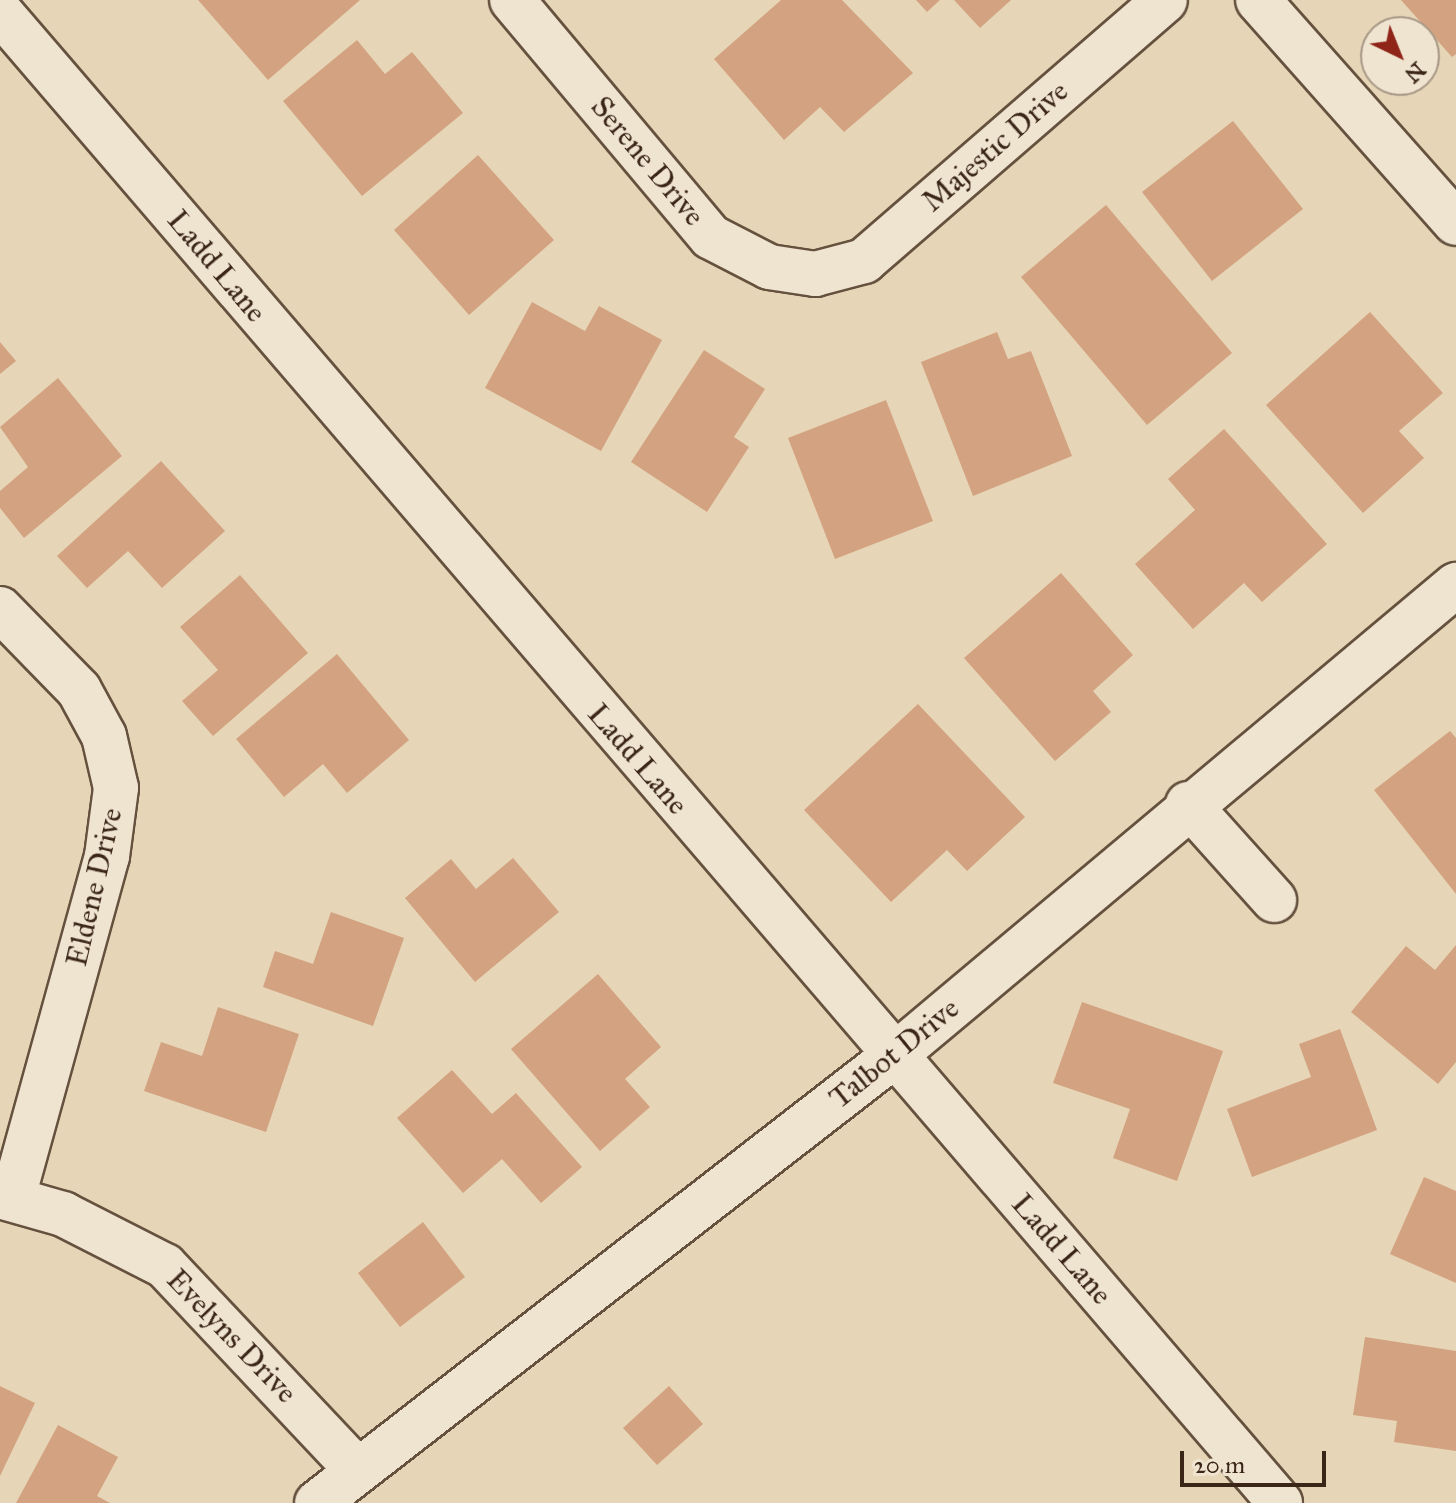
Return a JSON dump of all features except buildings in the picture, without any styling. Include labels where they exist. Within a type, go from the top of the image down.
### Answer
[{"type":"street","name":"Serene Drive","points":[[512,0],[711,237],[769,267],[815,274]]},
{"type":"street","name":"Majestic Drive","points":[[815,274],[864,261],[1165,0]]},
{"type":"street","points":[[1258,0],[1456,223]]},
{"type":"street","name":"Ladd Lane","points":[[0,12],[1280,1503]]},
{"type":"street","name":"Talbot Drive","points":[[317,1503],[356,1469],[895,1055],[1188,804],[1456,585]]},
{"type":"street","name":"Eldene Drive","points":[[0,609],[79,690],[104,736],[116,788],[107,856],[6,1197]]},
{"type":"street","points":[[1188,804],[1274,900]]},
{"type":"street","name":"Evelyns Drive","points":[[6,1197],[63,1214],[165,1266],[356,1469]]}]
